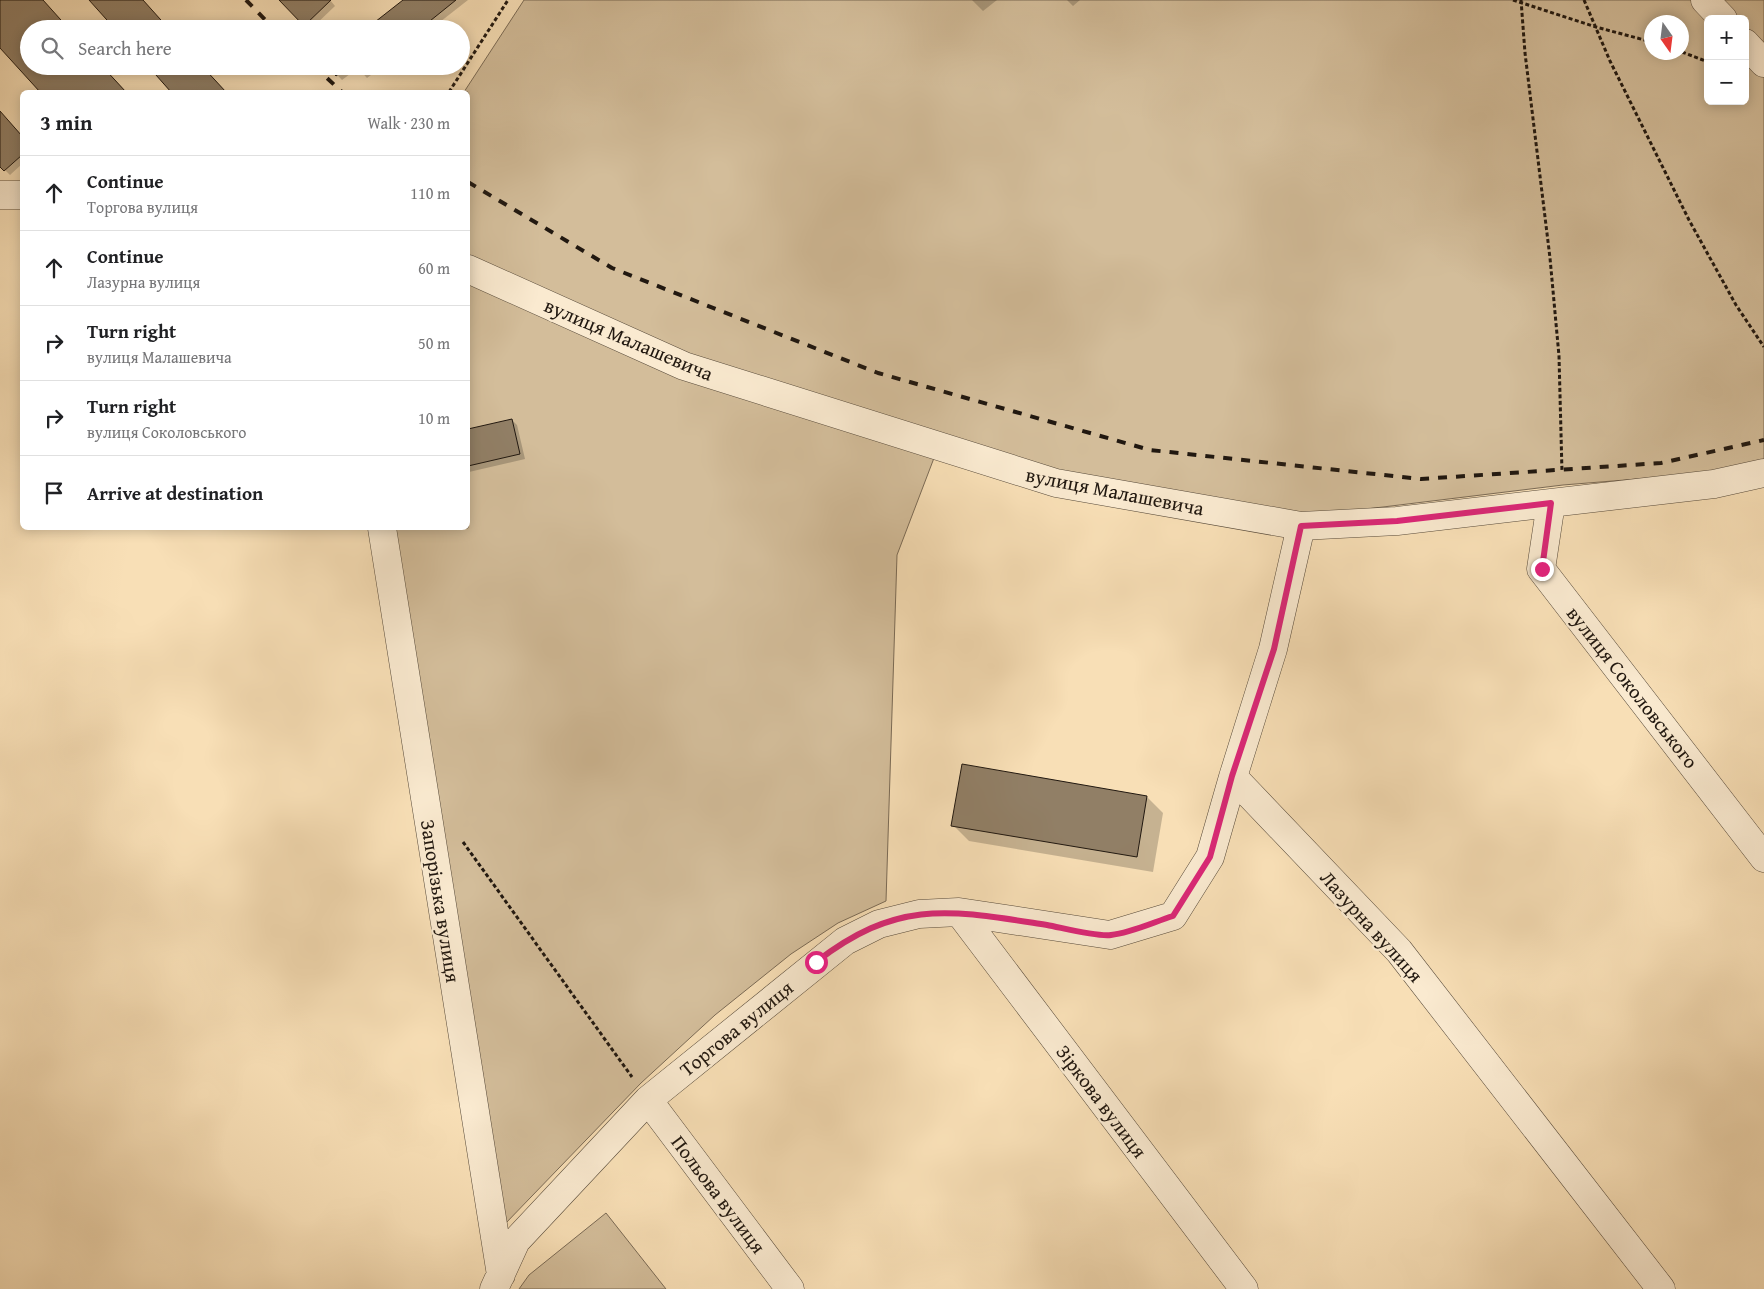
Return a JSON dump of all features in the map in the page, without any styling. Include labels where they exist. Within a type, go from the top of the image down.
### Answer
[{"type":"street","points":[[1705,0],[1719,15]]},
{"type":"street","points":[[1749,47],[1764,63]]},
{"type":"street","points":[[0,195],[20,196]]},
{"type":"street","name":"вулиця Малашевича","points":[[470,270],[684,366],[1056,483],[1301,526],[1397,521],[1714,484],[1764,473]]},
{"type":"street","name":"вулиця Соколовського","points":[[1551,503],[1542,569],[1764,858]]},
{"type":"street","points":[[1232,776],[1274,649],[1301,526]]},
{"type":"street","name":"Запорізька вулиця","points":[[382,530],[497,1282]]},
{"type":"street","name":"Торгова вулиця","points":[[497,1282],[516,1241],[648,1100],[845,941],[879,924],[919,914],[959,912],[1110,935],[1173,916],[1210,857],[1232,776]]},
{"type":"street","name":"Лазурна вулиця","points":[[1232,776],[1399,951],[1661,1289]]},
{"type":"street","name":"Зіркова вулиця","points":[[959,912],[1244,1289]]},
{"type":"street","name":"Польова вулиця","points":[[648,1100],[790,1289]]},
{"type":"path","points":[[470,59],[508,0]]},
{"type":"path","points":[[1513,0],[1596,27],[1644,40]]},
{"type":"path","points":[[1584,0],[1629,100],[1689,220],[1736,305],[1764,347]]},
{"type":"path","points":[[1521,2],[1525,53],[1550,258],[1559,356],[1563,485],[1551,503]]},
{"type":"path","points":[[1689,55],[1704,60]]},
{"type":"path","points":[[450,90],[460,75]]},
{"type":"path","points":[[458,835],[648,1100]]},
{"type":"shaded area","points":[[524,0],[1764,0],[1764,461],[1699,474],[1563,485],[1301,517],[1062,473],[685,357],[470,259],[470,90],[465,90]]},
{"type":"shaded area","points":[[470,283],[934,458],[897,555],[886,901],[838,923],[791,954],[715,1015],[641,1083],[504,1225],[394,530],[470,530]]},
{"type":"shaded area","points":[[606,1213],[666,1289],[519,1289],[529,1275]]},
{"type":"building","points":[[0,0],[43,0],[61,20],[20,20],[20,70],[0,48]]},
{"type":"building","points":[[89,0],[143,0],[161,20],[107,20]]},
{"type":"building","points":[[279,0],[331,0],[310,20],[298,20]]},
{"type":"building","points":[[403,0],[456,0],[431,20],[377,20]]},
{"type":"building","points":[[25,75],[110,75],[124,90],[38,90]]},
{"type":"building","points":[[156,75],[210,75],[224,90],[169,90]]},
{"type":"building","points":[[0,111],[20,134],[20,157],[4,171],[0,167]]},
{"type":"building","points":[[512,419],[520,454],[470,466],[470,429]]},
{"type":"building","points":[[962,764],[1147,796],[1137,857],[951,826]]},
{"type":"railway","points":[[246,0],[265,20]]},
{"type":"railway","points":[[324,75],[340,90]]},
{"type":"railway","points":[[470,183],[612,268],[878,373],[1150,450],[1421,479],[1661,463],[1764,440]]},
{"type":"route","points":[[816,962],[861,932],[879,924],[919,914],[959,912],[1110,935],[1173,916],[1210,857],[1232,776],[1274,649],[1301,526],[1397,521],[1551,503],[1542,569]]}]
